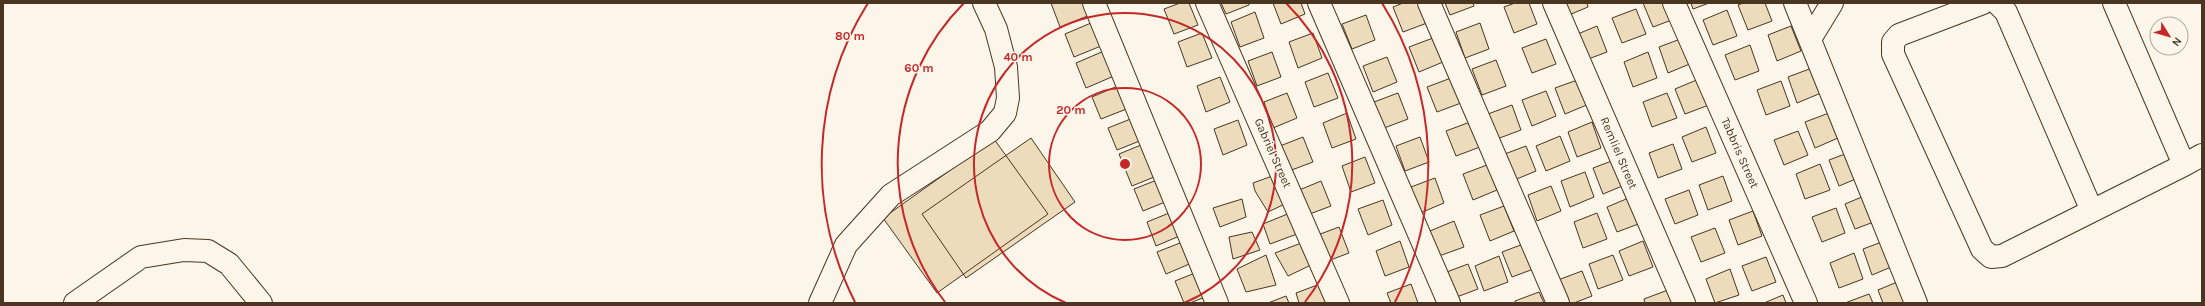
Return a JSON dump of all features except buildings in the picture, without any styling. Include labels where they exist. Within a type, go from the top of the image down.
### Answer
[{"type":"street","points":[[820,303],[846,245],[891,195],[990,131],[1005,113],[1008,98],[1006,67],[996,29],[984,3]]},
{"type":"street","points":[[1094,3],[1217,303]]},
{"type":"street","name":"Gabriel Street","points":[[1208,3],[1338,303]]},
{"type":"street","points":[[1319,3],[1449,303]]},
{"type":"street","points":[[1429,3],[1558,303]]},
{"type":"street","name":"Remliel Street","points":[[1554,3],[1684,303]]},
{"type":"street","name":"Tabbris Street","points":[[1674,3],[1806,303]]},
{"type":"street","points":[[1795,3],[1916,303]]},
{"type":"street","points":[[1810,39],[1832,3]]},
{"type":"street","points":[[1983,3],[1899,34],[1893,42],[1893,54],[1982,249],[1991,256],[2002,256],[2193,160],[2114,3]]},
{"type":"street","points":[[1997,3],[2006,12],[2092,211]]},
{"type":"street","points":[[75,303],[141,257],[184,250],[208,251],[229,264],[261,303]]}]
